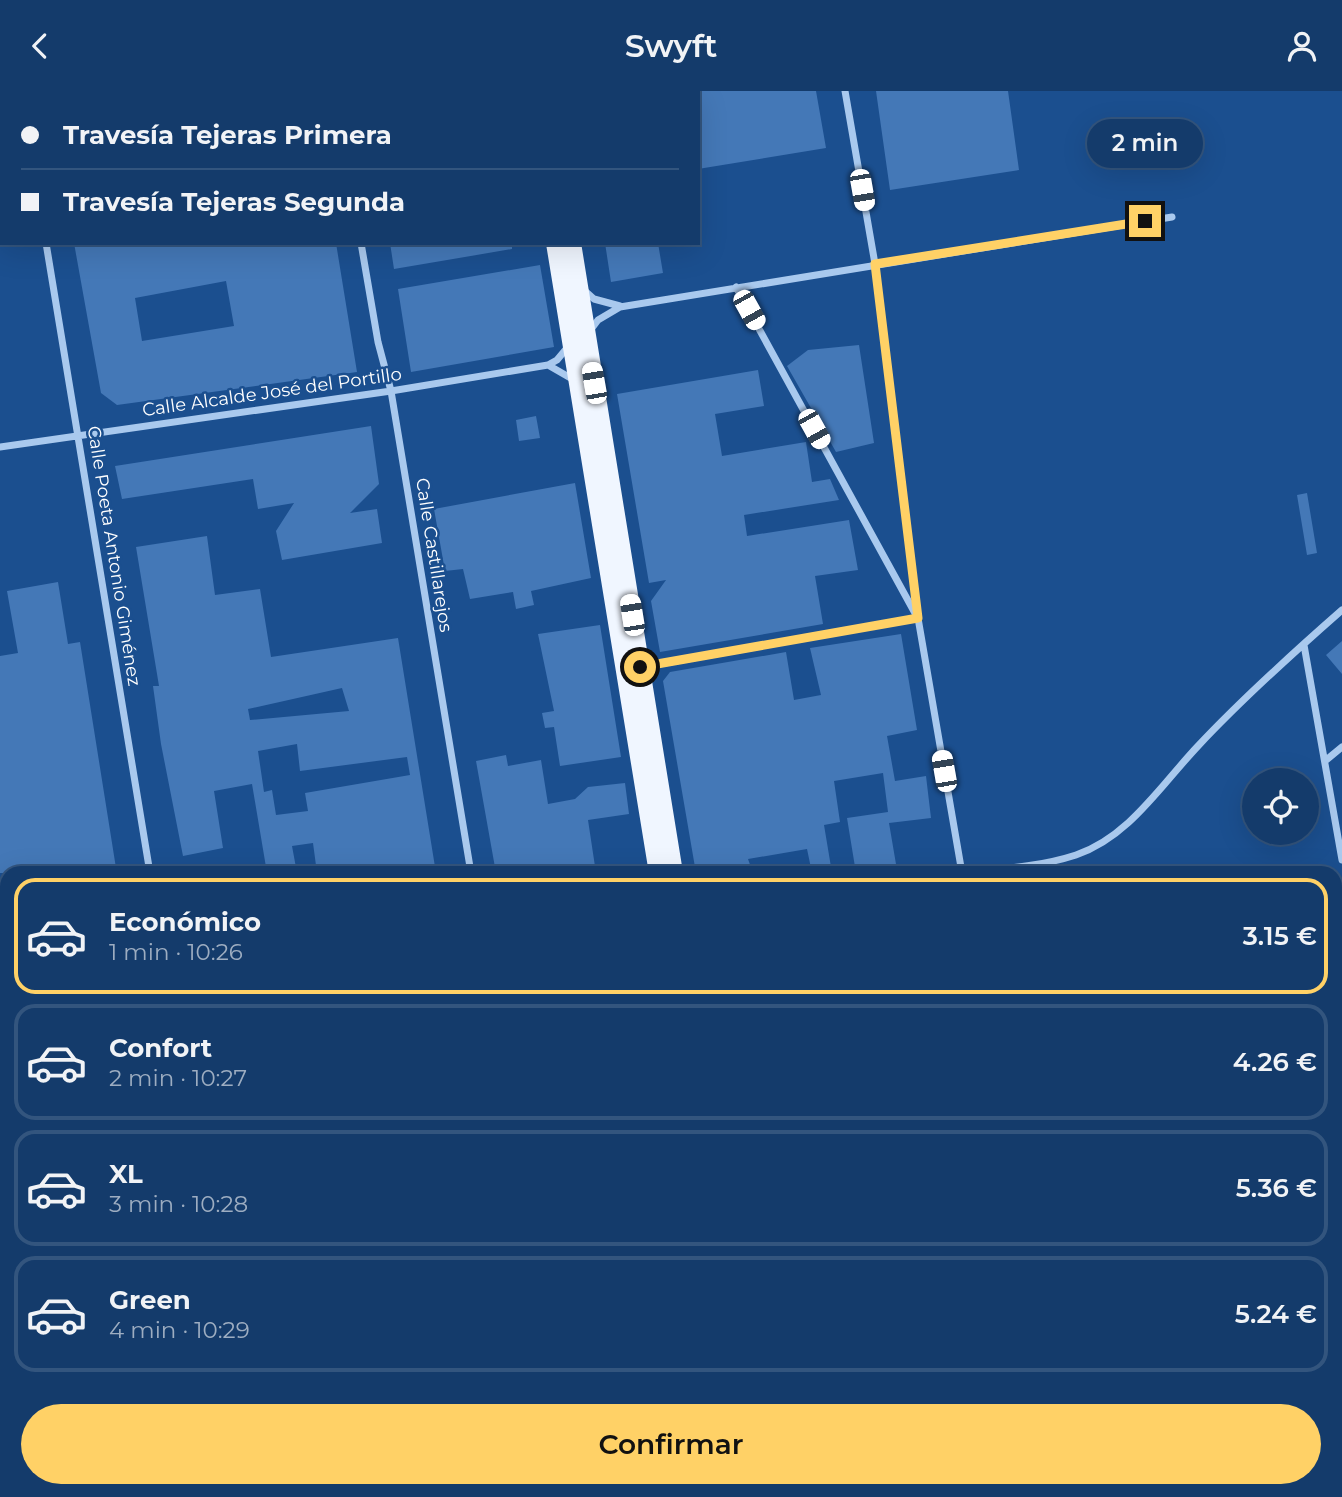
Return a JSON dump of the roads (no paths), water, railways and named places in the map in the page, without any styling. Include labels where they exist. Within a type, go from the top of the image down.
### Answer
[{"type":"main road","points":[[556,245],[578,331],[640,667],[673,866]]},
{"type":"main road","points":[[572,245],[580,285],[579,386],[657,866]]},
{"type":"street","points":[[845,91],[875,264],[918,618],[961,866]]},
{"type":"street","points":[[548,365],[565,353],[578,331],[620,307],[1172,217]]},
{"type":"street","name":"Calle Poeta Antonio Giménez","points":[[46,245],[149,866]]},
{"type":"street","name":"Calle Castillarejos","points":[[361,245],[378,342],[391,391],[470,866]]},
{"type":"street","points":[[580,285],[594,299],[620,307]]},
{"type":"street","points":[[736,287],[918,618]]},
{"type":"street","points":[[548,365],[571,375],[579,386]]},
{"type":"street","name":"Calle Alcalde José del Portillo","points":[[0,447],[391,391],[548,365]]},
{"type":"street","points":[[1031,866],[1077,855],[1106,841],[1131,821],[1199,745],[1342,610]]},
{"type":"street","points":[[640,667],[918,618]]},
{"type":"street","points":[[1304,645],[1342,860]]},
{"type":"street","points":[[1325,761],[1342,747]]}]
